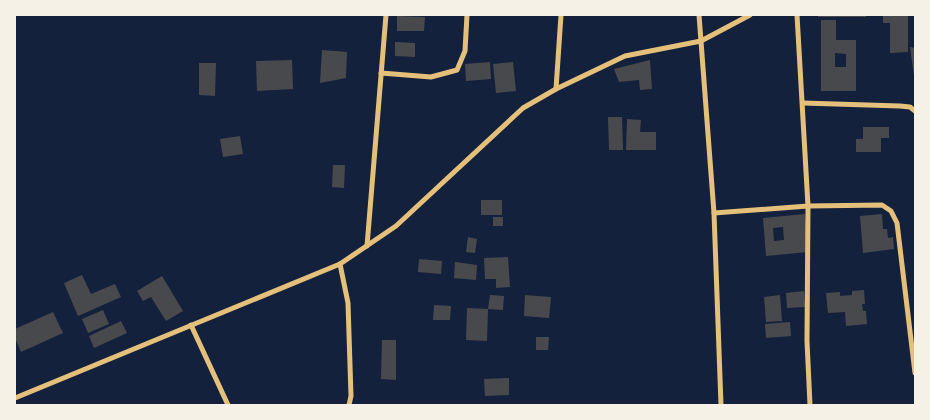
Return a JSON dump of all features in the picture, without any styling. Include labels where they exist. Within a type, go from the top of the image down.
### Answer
[{"type":"street","points":[[367,246],[386,15]]},
{"type":"street","points":[[381,73],[432,77],[457,70],[465,51],[467,15]]},
{"type":"street","points":[[556,89],[561,15]]},
{"type":"street","points":[[699,15],[714,213],[721,405]]},
{"type":"street","points":[[15,398],[340,264],[396,226],[523,108],[556,89],[625,56],[701,41],[750,15]]},
{"type":"street","points":[[796,15],[803,102],[808,206],[807,341],[810,405]]},
{"type":"street","points":[[803,102],[900,106],[910,107],[915,110]]},
{"type":"street","points":[[714,213],[808,206],[882,205],[892,211],[897,223],[915,373]]},
{"type":"street","points":[[340,264],[348,303],[350,405]]},
{"type":"street","points":[[191,325],[228,405]]},
{"type":"building","points":[[818,15],[866,15],[866,17],[818,17]]},
{"type":"building","points":[[883,15],[908,15],[908,52],[890,53],[890,23],[883,23]]},
{"type":"building","points":[[397,16],[425,17],[424,31],[397,31]]},
{"type":"building","points":[[821,20],[836,20],[836,40],[856,40],[856,91],[821,91]],"holes":[[[835,53],[846,54],[846,67],[835,67]]]},
{"type":"building","points":[[395,42],[415,43],[415,57],[395,56]]},
{"type":"building","points":[[910,47],[915,48],[915,76],[914,76]]},
{"type":"building","points":[[322,50],[347,52],[346,78],[320,83]]},
{"type":"building","points":[[292,60],[293,89],[257,91],[256,61]]},
{"type":"building","points":[[650,60],[652,89],[640,90],[639,80],[619,82],[614,69]]},
{"type":"building","points":[[490,62],[491,79],[466,81],[465,64]]},
{"type":"building","points":[[513,62],[516,91],[496,93],[493,64]]},
{"type":"building","points":[[199,63],[216,63],[215,96],[199,95]]},
{"type":"building","points":[[608,117],[622,117],[623,150],[609,150]]},
{"type":"building","points":[[627,119],[641,120],[640,132],[656,132],[656,150],[626,150]]},
{"type":"building","points":[[863,127],[889,127],[889,138],[881,138],[881,152],[856,152],[856,139],[863,139]]},
{"type":"building","points":[[240,136],[243,154],[223,157],[220,139]]},
{"type":"building","points":[[333,165],[345,165],[344,188],[332,187]]},
{"type":"building","points":[[481,200],[502,200],[502,215],[481,215]]},
{"type":"building","points":[[805,214],[808,252],[766,256],[763,218]],"holes":[[[783,227],[784,240],[774,241],[773,228]]]},
{"type":"building","points":[[882,214],[883,229],[887,229],[888,238],[893,237],[894,249],[863,253],[860,216]]},
{"type":"building","points":[[493,217],[503,217],[503,226],[493,226]]},
{"type":"building","points":[[468,237],[477,239],[475,253],[466,252]]},
{"type":"building","points":[[508,257],[510,287],[496,288],[496,279],[485,279],[484,258]]},
{"type":"building","points":[[419,259],[442,261],[441,274],[418,272]]},
{"type":"building","points":[[455,262],[477,265],[476,280],[454,278]]},
{"type":"building","points":[[82,275],[91,294],[115,284],[121,297],[78,316],[64,283]]},
{"type":"building","points":[[162,276],[183,311],[166,321],[151,297],[143,301],[137,291]]},
{"type":"building","points":[[864,290],[865,304],[862,304],[863,311],[866,311],[867,324],[846,326],[845,312],[828,313],[826,293],[840,292],[840,296],[852,295],[852,291]]},
{"type":"building","points":[[804,291],[805,307],[787,308],[786,293]]},
{"type":"building","points":[[490,295],[504,296],[503,310],[488,309]]},
{"type":"building","points":[[525,295],[551,297],[549,318],[524,316]]},
{"type":"building","points":[[780,295],[782,321],[766,322],[764,297]]},
{"type":"building","points":[[434,305],[451,306],[450,320],[433,320]]},
{"type":"building","points":[[467,308],[488,309],[487,341],[466,340]]},
{"type":"building","points":[[103,310],[109,324],[88,333],[82,319]]},
{"type":"building","points":[[53,312],[63,333],[21,352],[15,338],[15,329]]},
{"type":"building","points":[[121,321],[127,333],[94,348],[89,336]]},
{"type":"building","points":[[790,322],[791,336],[766,338],[765,324]]},
{"type":"building","points":[[536,337],[549,337],[548,350],[536,350]]},
{"type":"building","points":[[382,340],[396,340],[396,380],[381,379]]},
{"type":"building","points":[[509,378],[509,395],[485,396],[484,379]]}]
